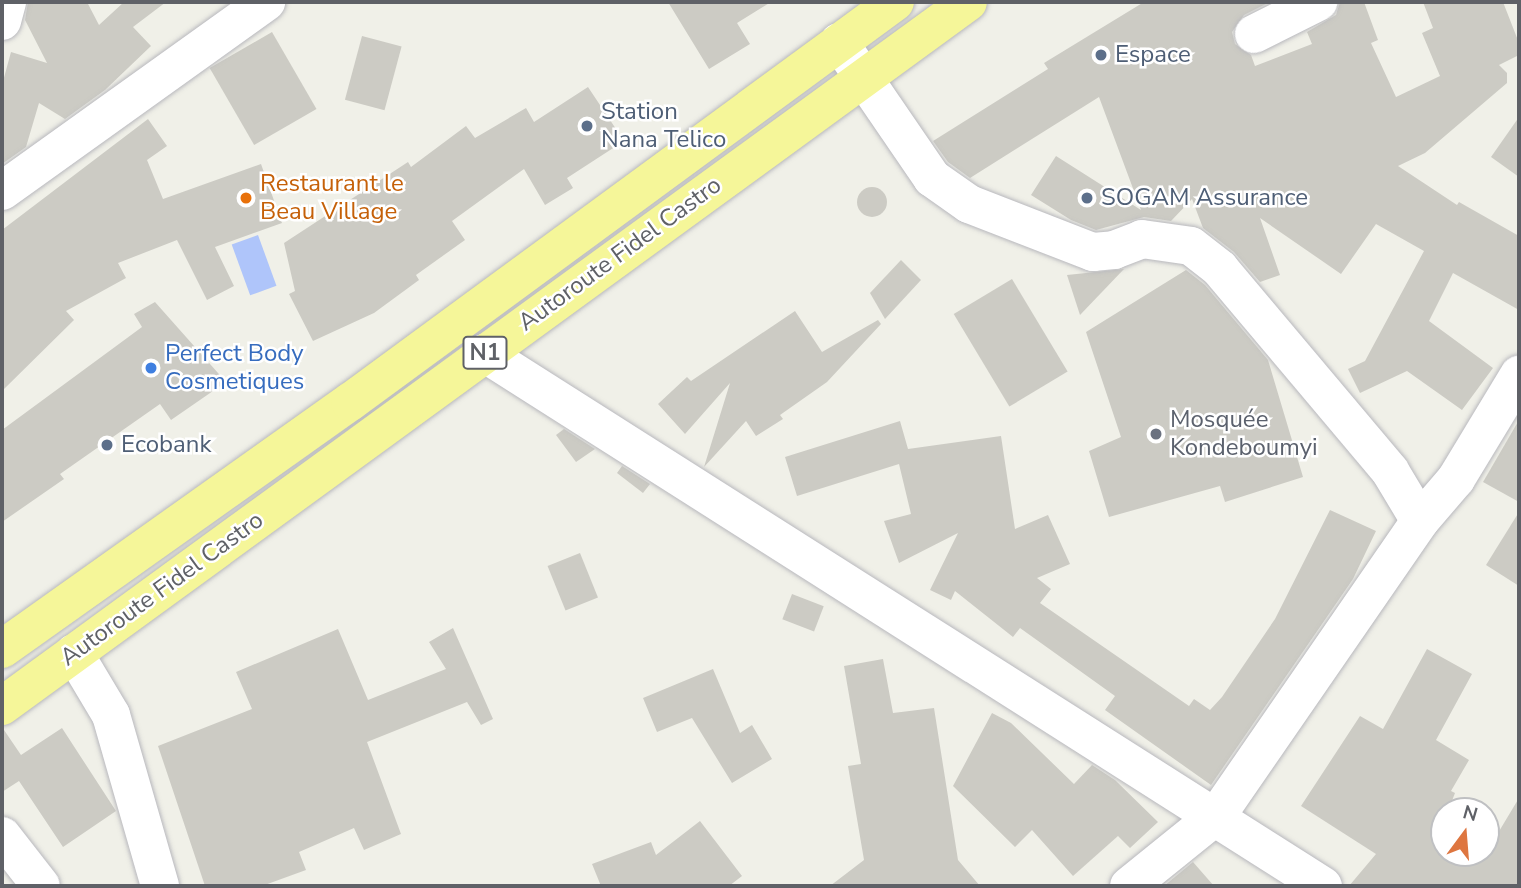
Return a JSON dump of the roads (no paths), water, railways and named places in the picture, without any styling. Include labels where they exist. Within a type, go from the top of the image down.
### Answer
[{"type":"highway","name":"Autoroute Fidel Castro","points":[[2,649],[339,410],[895,2]]},
{"type":"highway","name":"Autoroute Fidel Castro","points":[[2,706],[968,2]]},
{"type":"street","points":[[2,21],[6,2]]},
{"type":"street","points":[[2,191],[266,2]]},
{"type":"street","points":[[1254,34],[1318,2]]},
{"type":"street","points":[[839,42],[866,76],[932,178],[969,204],[1093,252],[1114,250],[1142,239],[1191,246],[1220,269],[1280,337],[1390,471],[1420,521]]},
{"type":"street","points":[[484,353],[1217,815],[1323,886]]},
{"type":"street","points":[[1129,886],[1217,815],[1420,521],[1456,480],[1519,374]]},
{"type":"street","points":[[74,653],[111,715],[160,886]]},
{"type":"street","points":[[2,836],[41,886]]},
{"type":"water","points":[[258,235],[276,286],[250,295],[232,245]]},
{"type":"place","name":"Espace","points":[[1101,55]]},
{"type":"place","name":"Station Nana Telico","points":[[587,126]]},
{"type":"place","name":"Restaurant le Beau Village","points":[[246,198]]},
{"type":"place","name":"SOGAM Assurance","points":[[1087,198]]},
{"type":"place","name":"Perfect Body Cosmetiques","points":[[151,368]]},
{"type":"place","name":"Mosquée Kondeboumyi","points":[[1156,434]]},
{"type":"place","name":"Ecobank","points":[[107,445]]}]
